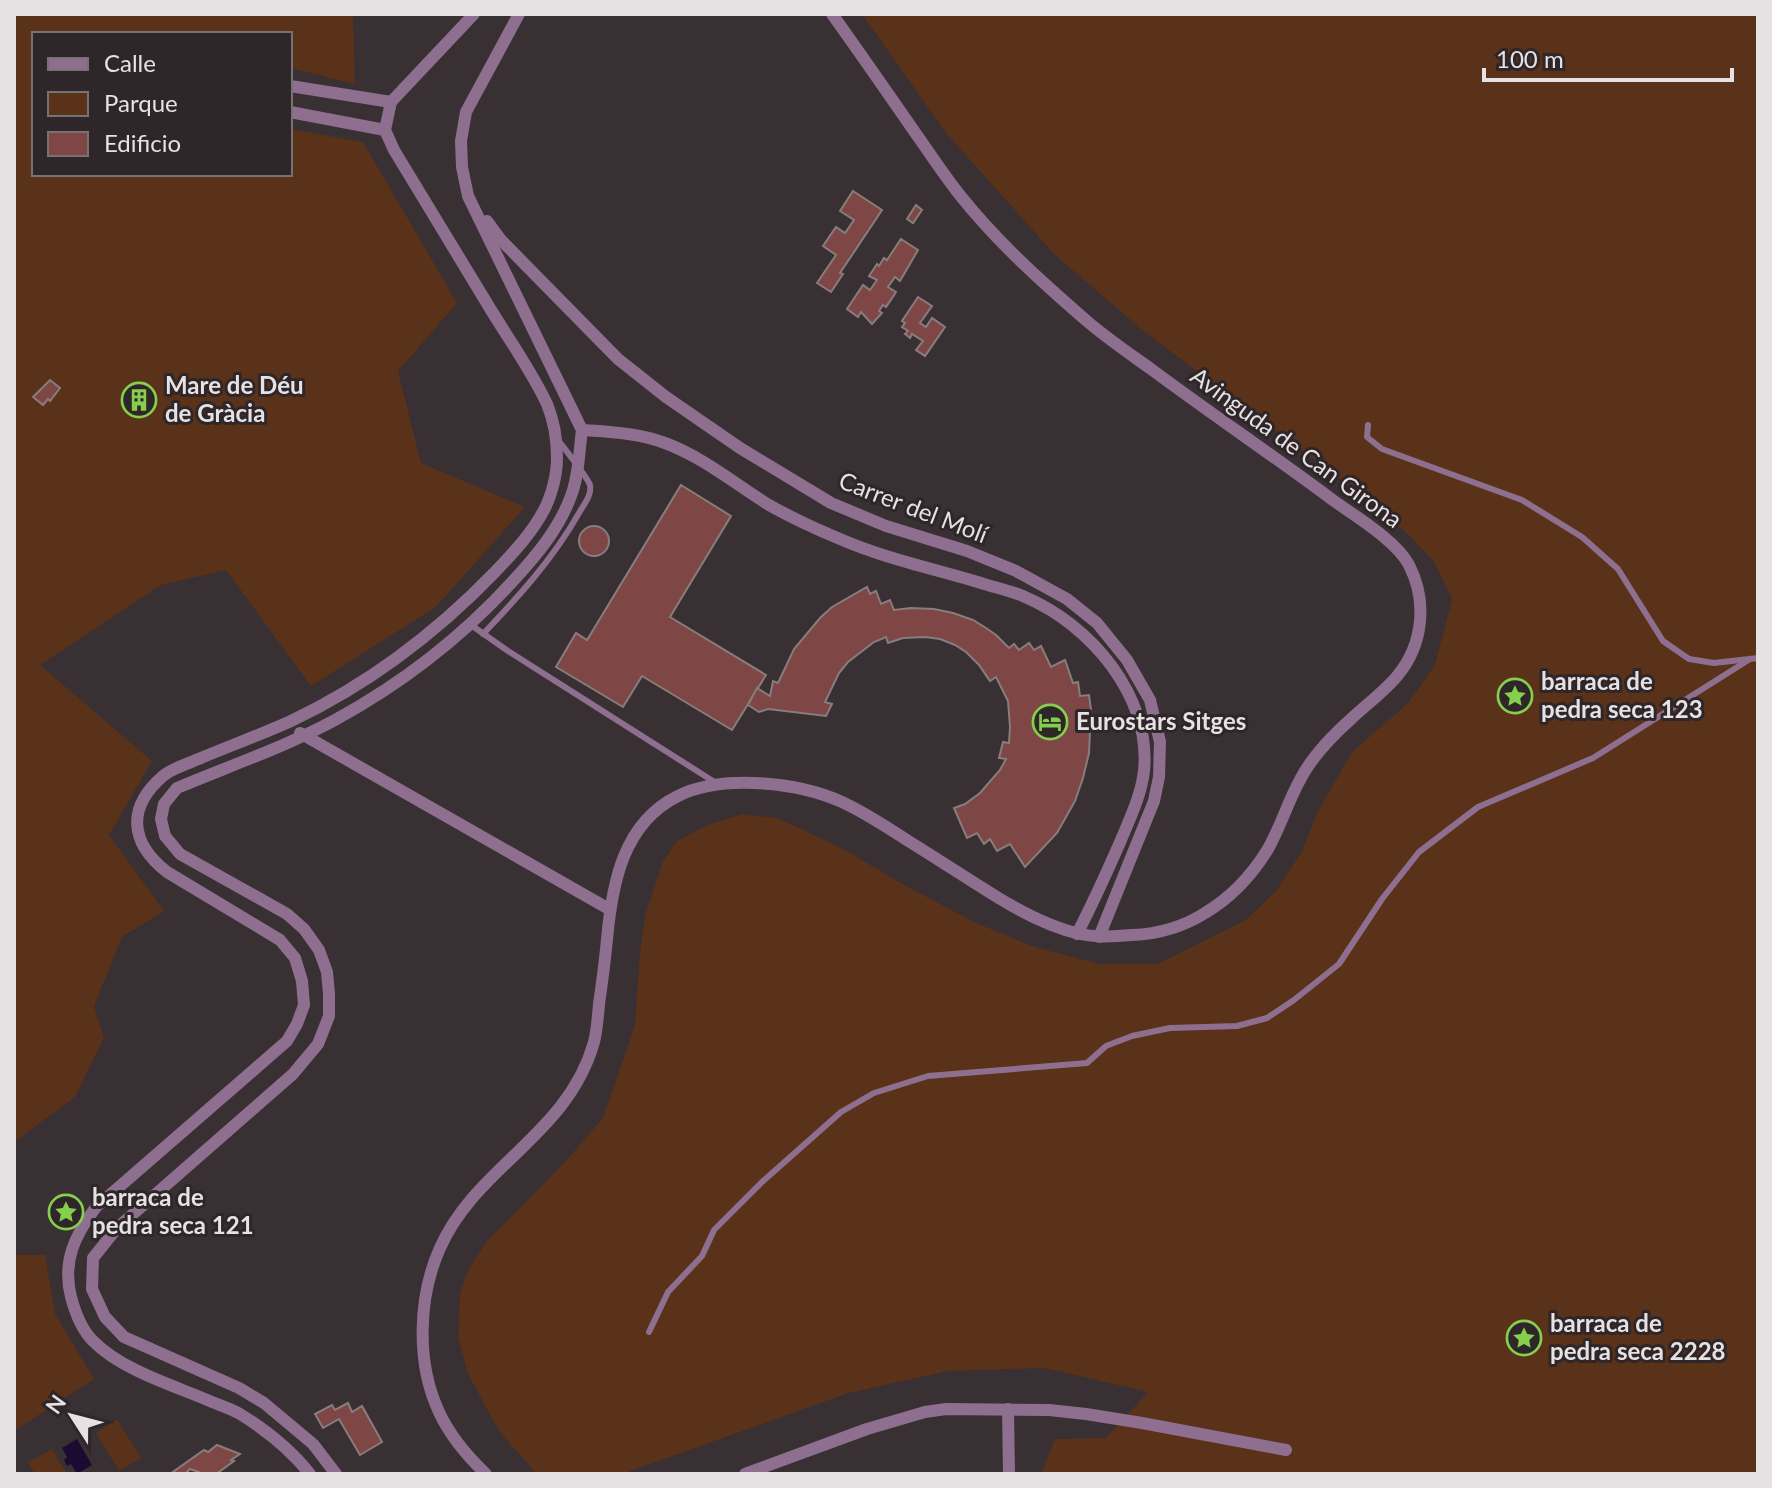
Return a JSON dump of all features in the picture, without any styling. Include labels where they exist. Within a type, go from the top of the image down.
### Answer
[{"type":"street","points":[[310,1474],[274,1437],[238,1413],[121,1363],[91,1340],[74,1307],[68,1269],[79,1228],[96,1207],[287,1041],[304,1005],[302,981],[295,958],[280,940],[167,872],[153,860],[138,833],[137,817],[141,802],[165,774],[291,721],[368,677],[414,645],[457,609],[507,559],[545,509],[555,478],[557,459],[556,437],[547,405],[385,130],[391,102],[474,14]]},
{"type":"street","points":[[336,1474],[313,1444],[264,1403],[239,1388],[124,1337],[105,1317],[92,1289],[93,1258],[117,1228],[293,1074],[318,1044],[329,1016],[327,972],[319,950],[304,929],[287,914],[180,854],[165,836],[161,819],[164,804],[177,788],[334,720],[432,657],[471,625],[506,589],[546,542],[573,492],[582,430],[468,196],[462,167],[461,141],[466,112],[519,14]]},
{"type":"street","name":"Avinguda de Can Girona","points":[[486,1474],[465,1453],[436,1408],[426,1369],[422,1334],[430,1277],[440,1246],[456,1219],[492,1177],[549,1122],[578,1083],[595,1038],[609,909],[615,881],[628,846],[656,810],[687,792],[716,783],[763,783],[810,790],[872,818],[1023,912],[1077,934],[1099,937],[1164,931],[1199,918],[1247,879],[1268,848],[1300,778],[1318,752],[1395,679],[1404,667],[1420,630],[1417,586],[1408,563],[1390,542],[1096,329],[1027,267],[960,196],[832,14]]},
{"type":"street","points":[[292,86],[391,102]]},
{"type":"street","points":[[292,112],[385,130]]},
{"type":"street","name":"Carrer del Molí","points":[[468,196],[501,240],[618,359],[666,397],[831,503],[886,526],[967,551],[1016,571],[1067,599],[1097,623],[1127,660],[1150,700],[1160,742],[1159,777],[1154,801],[1099,937]]},
{"type":"street","name":"Carrer del Molí","points":[[582,430],[637,435],[663,442],[689,453],[773,507],[852,544],[1024,596],[1072,624],[1095,646],[1119,677],[1136,712],[1144,747],[1144,772],[1136,806],[1077,934]]},
{"type":"street","points":[[291,721],[301,736],[609,909]]},
{"type":"street","points":[[745,1474],[867,1429],[946,1409],[1049,1410],[1100,1416],[1286,1450]]},
{"type":"street","points":[[1008,1409],[1009,1474]]},
{"type":"lane","points":[[1368,425],[1367,437],[1382,449],[1522,500],[1582,537],[1618,569],[1663,641],[1689,659],[1714,663],[1758,658]]},
{"type":"lane","points":[[483,634],[539,573],[590,494],[587,479],[556,437]]},
{"type":"lane","points":[[471,625],[716,783]]},
{"type":"lane","points":[[649,1332],[668,1292],[702,1256],[714,1230],[762,1182],[841,1112],[874,1093],[928,1076],[1087,1063],[1106,1046],[1132,1036],[1170,1028],[1237,1026],[1267,1018],[1339,964],[1382,899],[1419,852],[1478,807],[1593,758],[1750,659]]},
{"type":"green space","points":[[14,14],[353,14],[355,84],[292,68],[292,32],[32,32],[32,176],[292,176],[292,129],[363,142],[457,303],[398,371],[421,463],[525,507],[436,607],[311,686],[226,570],[161,585],[40,665],[152,761],[109,835],[164,911],[122,937],[94,1006],[104,1038],[75,1097],[14,1142]]},
{"type":"green space","points":[[862,14],[1758,14],[1758,1474],[1041,1474],[1055,1439],[1106,1438],[1148,1392],[1045,1368],[948,1371],[849,1393],[622,1474],[535,1472],[499,1431],[468,1374],[458,1336],[460,1294],[468,1270],[487,1241],[564,1163],[603,1118],[635,1025],[645,916],[663,861],[677,841],[707,825],[743,814],[780,819],[847,851],[974,922],[1032,946],[1099,964],[1158,964],[1246,920],[1276,891],[1302,851],[1317,813],[1352,752],[1409,702],[1435,665],[1452,599],[1434,562],[1411,537],[1356,491],[1141,329],[1055,255],[946,133]]},
{"type":"green space","points":[[14,1255],[45,1255],[55,1314],[94,1379],[14,1431]]},
{"type":"green space","points":[[117,1419],[141,1458],[119,1471],[96,1433]]},
{"type":"green space","points":[[52,1449],[67,1474],[35,1474],[28,1462]]},
{"type":"shaded area","points":[[77,1439],[92,1465],[77,1474],[71,1464],[67,1466],[64,1460],[67,1457],[62,1448]]},
{"type":"building","points":[[853,191],[882,210],[831,292],[817,283],[836,255],[823,246],[836,227],[845,233],[854,220],[840,211]]},
{"type":"building","points":[[916,205],[922,210],[913,223],[907,219]]},
{"type":"building","points":[[901,239],[918,250],[900,281],[895,277],[888,287],[896,292],[886,307],[883,305],[879,311],[882,313],[872,324],[861,312],[858,317],[847,309],[863,285],[870,290],[877,280],[869,276],[877,264],[879,266],[884,258],[887,260]]},
{"type":"building","points":[[918,297],[932,306],[920,323],[926,327],[932,318],[945,327],[925,356],[916,350],[923,341],[912,334],[910,338],[905,334],[908,331],[902,327],[905,323],[902,321]]},
{"type":"building","points":[[50,380],[60,388],[43,405],[33,397]]},
{"type":"building","name":"Mare de Déu de Gràcia","points":[[144,383],[149,389],[141,414],[128,411],[136,385]]},
{"type":"building","points":[[681,485],[731,516],[670,617],[766,675],[732,730],[642,676],[623,707],[556,667],[576,633],[587,640]]},
{"type":"building","points":[[594,526],[605,530],[609,541],[605,552],[594,556],[583,552],[579,541],[583,530]]},
{"type":"building","name":"Eurostars Sitges","points":[[867,587],[870,594],[876,591],[881,604],[890,600],[894,610],[934,609],[953,613],[986,628],[1009,648],[1014,644],[1019,650],[1029,643],[1034,650],[1041,646],[1051,667],[1065,660],[1073,683],[1078,682],[1080,696],[1089,695],[1089,753],[1075,801],[1057,833],[1025,867],[1010,844],[997,851],[990,839],[984,844],[977,833],[967,838],[954,808],[980,793],[1000,770],[1006,759],[999,758],[1003,742],[1009,743],[1010,727],[1008,701],[996,677],[990,681],[979,665],[955,645],[925,637],[903,638],[888,643],[886,637],[874,642],[839,673],[825,702],[832,704],[826,716],[768,709],[759,712],[748,705],[757,688],[770,696],[773,681],[778,683],[794,649],[820,618],[832,607]]},
{"type":"building","points":[[348,1403],[352,1412],[362,1406],[382,1442],[360,1455],[339,1419],[323,1428],[315,1414],[332,1405],[335,1410]]},
{"type":"building","points":[[217,1445],[240,1454],[216,1474],[190,1469],[185,1474],[170,1474],[204,1450],[208,1452]]},
{"type":"place","name":"Mare de Déu de Gràcia","points":[[139,400]]},
{"type":"place","name":"barraca de pedra seca 123","points":[[1515,696]]},
{"type":"place","name":"Eurostars Sitges","points":[[1050,722]]},
{"type":"place","name":"barraca de pedra seca 121","points":[[66,1212]]},
{"type":"place","name":"barraca de pedra seca 2228","points":[[1524,1338]]}]
